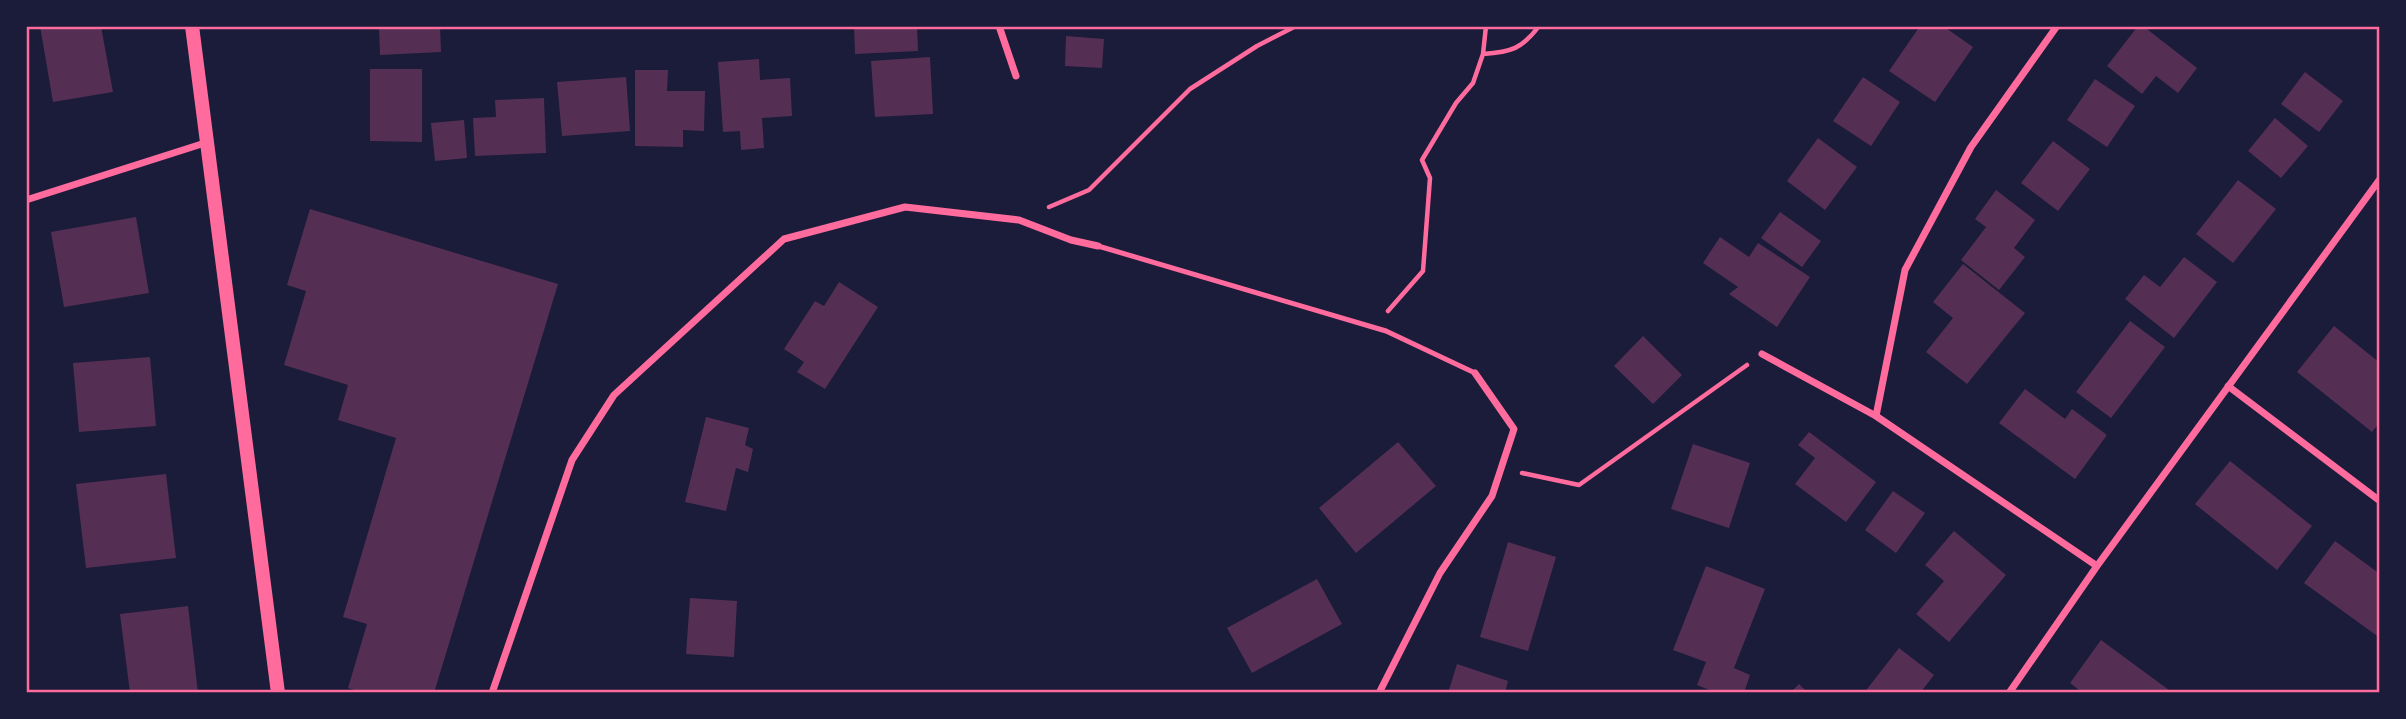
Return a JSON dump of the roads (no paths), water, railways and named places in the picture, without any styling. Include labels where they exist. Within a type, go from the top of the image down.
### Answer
[{"type":"main road","points":[[192,26],[278,693]]},
{"type":"street","points":[[999,26],[1016,76]]},
{"type":"street","points":[[1876,416],[1905,270],[1971,147],[2057,26]]},
{"type":"street","points":[[26,200],[208,142]]},
{"type":"street","points":[[2008,693],[2097,566],[2380,179]]},
{"type":"street","points":[[492,693],[572,460],[614,395],[784,239],[905,207],[1019,220],[1071,240],[1098,246]]},
{"type":"street","points":[[1762,354],[1876,416],[2097,566]]},
{"type":"street","points":[[1381,691],[1440,573],[1492,496],[1514,429],[1475,373]]},
{"type":"street","points":[[2228,386],[2380,501]]},
{"type":"lane","points":[[1098,246],[1386,331],[1475,373]]}]
